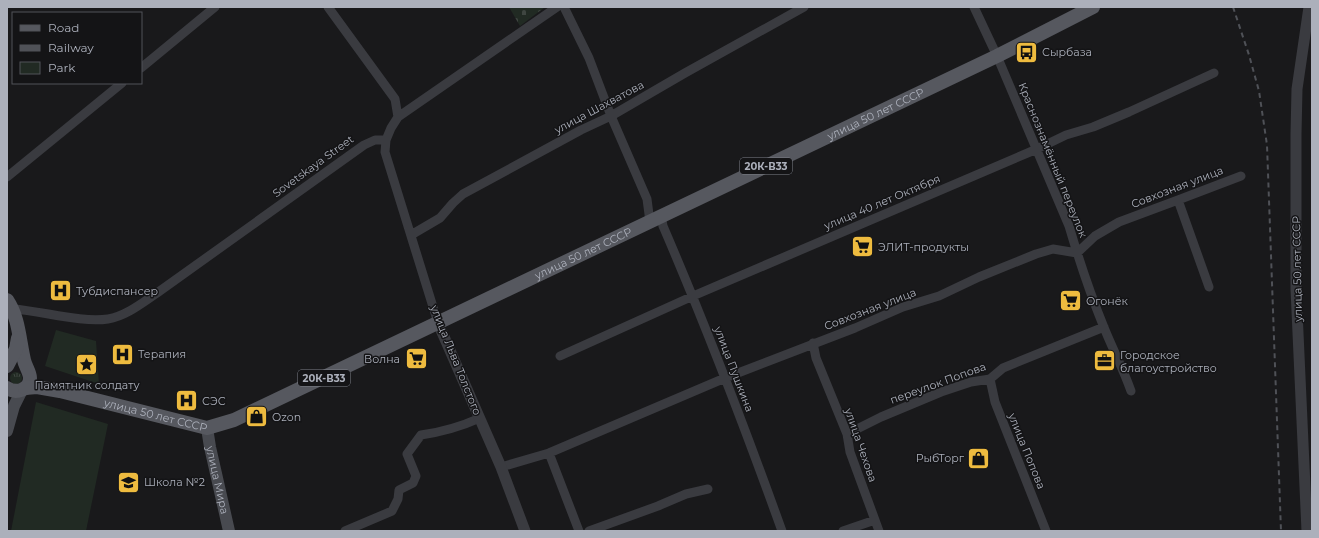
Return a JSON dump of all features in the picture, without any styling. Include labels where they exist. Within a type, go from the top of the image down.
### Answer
[{"type":"main road","name":"улица 50 лет СССР","points":[[60,391],[207,428],[234,420],[997,56],[1093,7]]},
{"type":"main road","points":[[8,427],[14,406],[29,382],[19,328],[10,304]]},
{"type":"main road","points":[[7,367],[16,349],[19,328]]},
{"type":"main road","points":[[7,367],[19,364],[39,382],[60,391]]},
{"type":"main road","points":[[8,427],[7,389],[15,392],[37,387],[60,391]]},
{"type":"main road","name":"улица Мира","points":[[207,428],[229,531]]},
{"type":"street","points":[[142,67],[215,7]]},
{"type":"street","points":[[10,304],[28,310],[87,320],[108,319],[122,314],[157,293],[364,145],[374,140],[386,140],[398,117],[557,7]]},
{"type":"street","name":"улица Пушкина","points":[[564,7],[589,58],[611,116],[655,219],[663,226],[693,296],[726,378],[782,531]]},
{"type":"street","name":"улица Шахватова","points":[[410,235],[440,218],[463,194],[581,130],[611,116],[804,7]]},
{"type":"street","name":"Краснознамённый переулок","points":[[974,7],[997,56],[1069,226],[1077,253],[1104,327],[1131,391]]},
{"type":"street","name":"улица 50 лет СССР","points":[[1307,531],[1296,289],[1296,134],[1297,89],[1309,7]]},
{"type":"street","points":[[331,8],[395,98],[398,117]]},
{"type":"street","name":"улица 40 лет Октября","points":[[560,356],[693,296],[1037,149],[1066,135],[1093,127],[1129,112],[1214,73]]},
{"type":"street","points":[[7,176],[121,84]]},
{"type":"street","name":"улица Льва Толстого","points":[[386,140],[385,152],[438,323],[501,467],[525,531]]},
{"type":"street","name":"Совхозная улица","points":[[501,467],[548,453],[813,343],[855,328],[903,307],[939,296],[979,277],[1036,254],[1053,249],[1077,253],[1095,236],[1119,222],[1241,176]]},
{"type":"street","points":[[1178,200],[1209,287]]},
{"type":"street","name":"переулок Попова","points":[[847,434],[881,416],[941,392],[971,382],[990,379],[1003,368],[1104,327]]},
{"type":"street","name":"улица Чехова","points":[[813,343],[816,358],[847,434],[850,452],[879,531]]},
{"type":"street","name":"улица Попова","points":[[990,379],[995,402],[1046,531]]},
{"type":"street","points":[[345,531],[392,511],[398,499],[399,490],[413,483],[416,476],[406,454],[421,435],[464,426],[480,418]]},
{"type":"street","points":[[548,453],[579,531]]},
{"type":"street","points":[[589,531],[658,506],[686,494],[708,489]]},
{"type":"street","points":[[843,531],[875,520]]},
{"type":"green space","points":[[509,7],[545,7],[520,26]]},
{"type":"green space","points":[[56,330],[96,341],[99,384],[45,366]]},
{"type":"green space","points":[[14,372],[18,372],[22,378],[18,384],[14,384],[10,380],[10,376]]},
{"type":"green space","points":[[36,402],[108,424],[86,531],[11,531]]},
{"type":"railway","points":[[1233,7],[1259,91],[1267,145],[1281,531]]},
{"type":"place","name":"Сырбаза","points":[[1026,52]]},
{"type":"place","name":"ЭЛИТ-продукты","points":[[862,247]]},
{"type":"place","name":"Тубдиспансер","points":[[60,291]]},
{"type":"place","name":"Огонёк","points":[[1071,301]]},
{"type":"place","name":"Терапия","points":[[122,354]]},
{"type":"place","name":"Волна","points":[[416,359]]},
{"type":"place","name":"Городское благоустройство","points":[[1104,361]]},
{"type":"place","name":"Памятник солдату","points":[[87,365]]},
{"type":"place","name":"СЭС","points":[[187,401]]},
{"type":"place","name":"Ozon","points":[[257,417]]},
{"type":"place","name":"РыбТорг","points":[[979,458]]},
{"type":"place","name":"Школа №2","points":[[128,482]]}]
